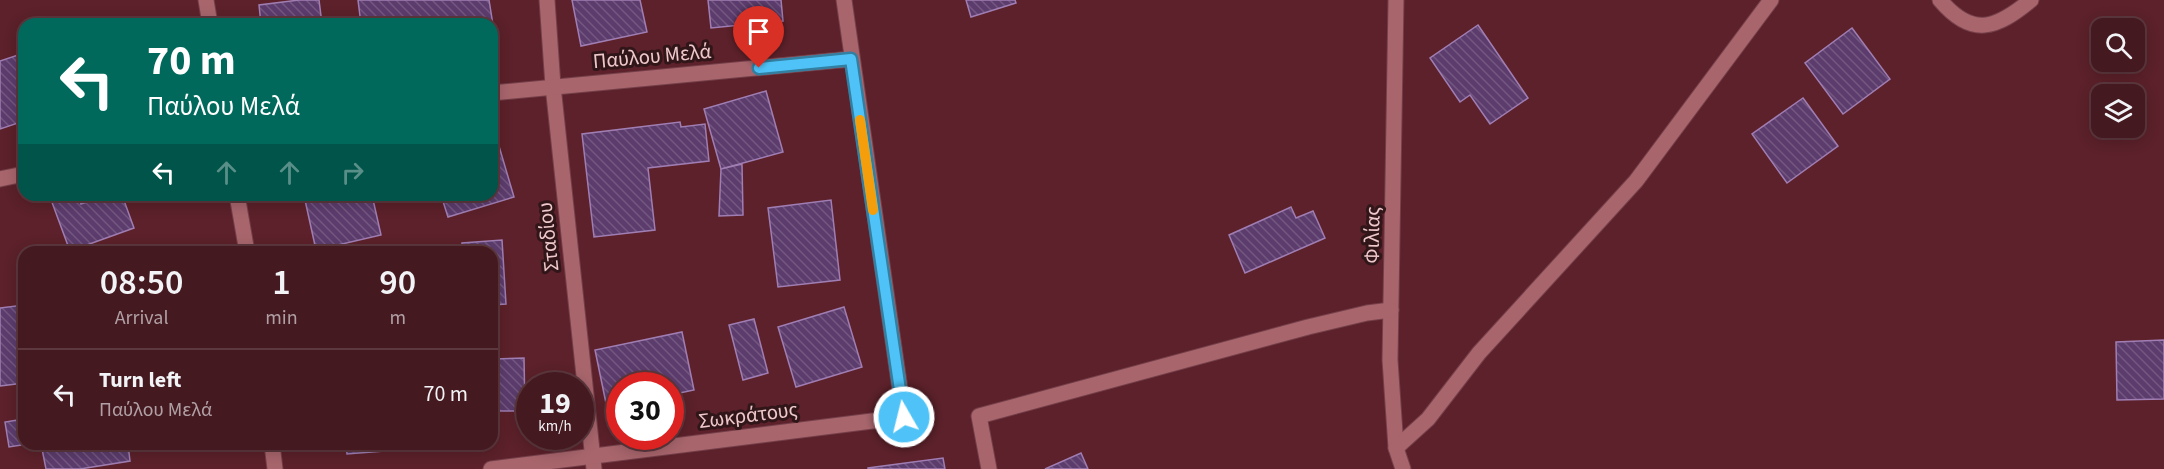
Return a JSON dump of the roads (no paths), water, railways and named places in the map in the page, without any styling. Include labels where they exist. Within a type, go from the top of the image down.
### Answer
[{"type":"street","points":[[206,0],[209,18]]},
{"type":"street","name":"Σταδίου","points":[[547,0],[553,86],[593,462]]},
{"type":"street","points":[[844,0],[851,59]]},
{"type":"street","name":"Φιλίας","points":[[1396,0],[1391,381],[1396,448],[1403,469]]},
{"type":"street","points":[[1396,448],[1428,419],[1479,353],[1636,181],[1771,0]]},
{"type":"street","points":[[1940,0],[1956,17],[1965,22],[1983,26],[2005,18],[2031,0]]},
{"type":"street","name":"Παύλου Μελά","points":[[498,92],[851,59]]},
{"type":"street","name":"Σωκράτους","points":[[491,469],[593,462],[904,417],[851,59]]},
{"type":"street","points":[[0,179],[18,175]]},
{"type":"street","points":[[238,201],[246,246]]},
{"type":"street","points":[[989,469],[979,416],[1308,327],[1367,313],[1391,310]]},
{"type":"street","points":[[273,450],[275,469]]}]
